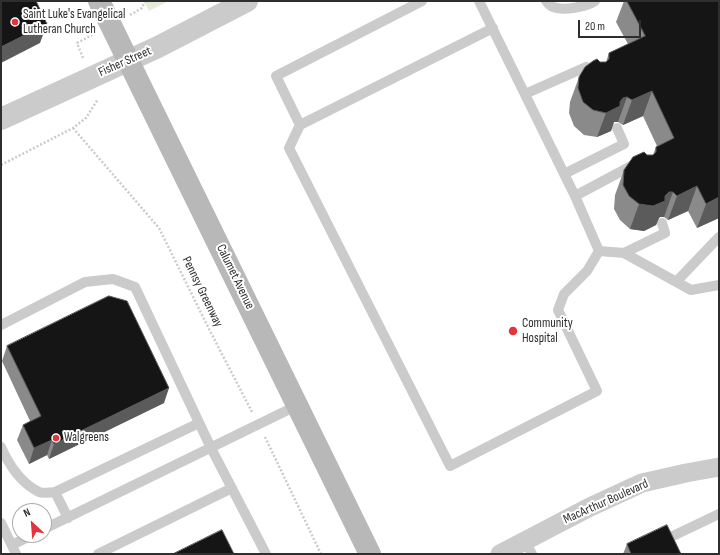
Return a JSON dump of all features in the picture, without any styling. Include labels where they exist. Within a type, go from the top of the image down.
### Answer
[{"type":"main road","name":"Calumet Avenue","points":[[99,1],[370,554]]},
{"type":"street","name":"Fisher Street","points":[[1,119],[158,47],[247,1]]},
{"type":"street","name":"MacArthur Boulevard","points":[[500,554],[528,548],[590,507],[642,483],[719,467]]},
{"type":"lane","points":[[300,125],[276,76],[422,1]]},
{"type":"lane","points":[[480,1],[575,196],[599,251]]},
{"type":"lane","points":[[546,1],[552,7],[566,9],[590,4],[595,1]]},
{"type":"lane","points":[[493,28],[300,125],[290,148],[450,466],[597,391],[558,310],[564,294],[587,271],[599,251]]},
{"type":"lane","points":[[525,94],[586,67],[594,81]]},
{"type":"lane","points":[[564,174],[624,144],[616,128]]},
{"type":"lane","points":[[575,196],[635,164],[640,174]]},
{"type":"lane","points":[[624,253],[664,233],[662,223]]},
{"type":"lane","points":[[676,282],[719,237]]},
{"type":"lane","points":[[599,251],[624,253],[691,290],[719,285]]},
{"type":"lane","points":[[1,325],[85,282],[113,279],[134,287],[211,448],[266,554]]},
{"type":"lane","points":[[52,525],[298,405]]},
{"type":"lane","points":[[1,447],[6,458],[19,477],[40,492],[55,492],[199,423]]},
{"type":"lane","points":[[98,554],[232,488]]},
{"type":"lane","points":[[55,492],[68,518]]},
{"type":"lane","points":[[635,554],[719,514]]},
{"type":"lane","points":[[1,523],[14,550],[22,543]]},
{"type":"path","points":[[142,8],[145,1]]},
{"type":"path","points":[[1,165],[73,128],[86,118],[99,97]]},
{"type":"path","name":"Pennsy Greenway","points":[[73,128],[159,228],[259,425],[322,554]]},
{"type":"green space","points":[[144,1],[169,1],[149,11]]},
{"type":"building","name":"Saint Luke's Evangelical Lutheran Church","points":[[1,1],[36,1],[47,24],[1,47]]},
{"type":"building","points":[[627,1],[719,1],[719,197],[706,204],[697,186],[677,196],[673,192],[669,192],[665,196],[665,201],[653,206],[639,204],[629,196],[623,185],[624,170],[633,157],[644,152],[647,155],[653,155],[656,152],[656,147],[674,138],[652,91],[632,100],[627,97],[623,98],[620,102],[620,106],[606,113],[593,110],[583,102],[578,88],[579,77],[585,67],[597,59],[600,62],[606,62],[609,59],[609,53],[645,36]]},
{"type":"building","name":"Walgreens","points":[[109,296],[127,301],[169,388],[54,444],[52,440],[34,448],[23,425],[41,416],[7,346]]},
{"type":"building","points":[[667,525],[681,554],[631,554],[627,544]]},
{"type":"building","points":[[222,530],[234,554],[173,554]]},
{"type":"place","name":"Saint Luke's Evangelical Lutheran Church","points":[[15,22]]},
{"type":"place","name":"Community Hospital","points":[[513,331]]},
{"type":"place","name":"Walgreens","points":[[56,438]]}]
